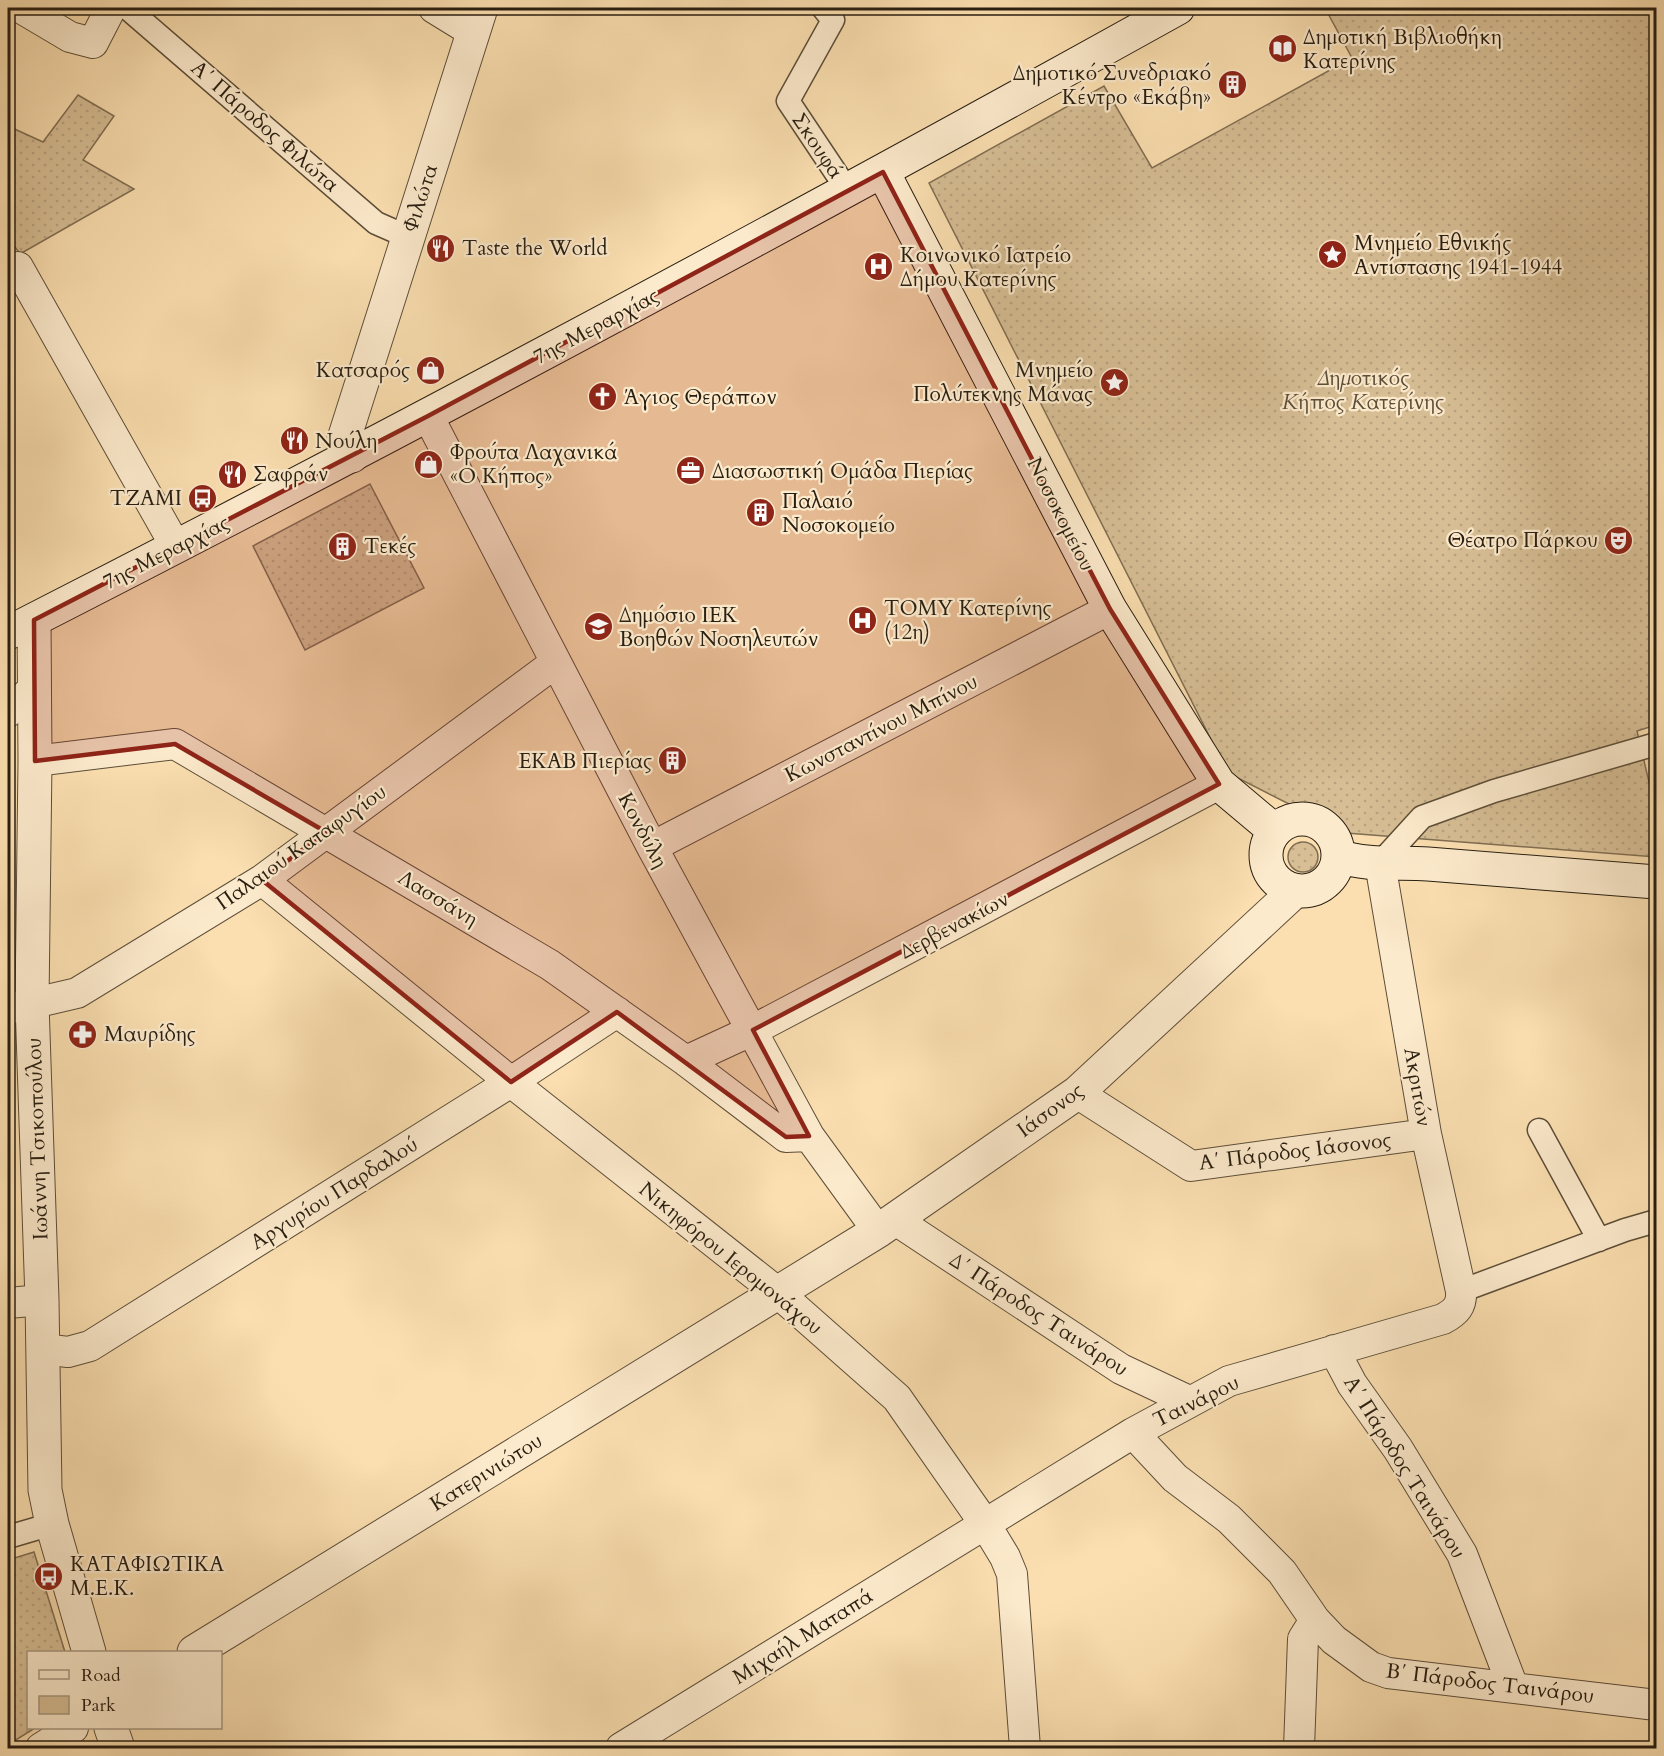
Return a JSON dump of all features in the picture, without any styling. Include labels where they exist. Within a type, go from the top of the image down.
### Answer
[{"type":"street","points":[[21,8],[70,37],[93,43],[111,8]]},
{"type":"street","name":"Α΄ Πάροδος Φιλώτα","points":[[127,8],[376,223],[408,237]]},
{"type":"street","points":[[434,8],[477,20]]},
{"type":"street","name":"Σκουφά","points":[[823,8],[833,20],[789,101],[848,191]]},
{"type":"street","name":"7ης Μεραρχίας","points":[[21,626],[387,438],[883,172],[1178,8]]},
{"type":"street","name":"Φιλώτα","points":[[352,456],[344,439],[477,20]]},
{"type":"street","name":"Νοσοκομείου","points":[[883,172],[1110,609],[1219,784],[1275,831]]},
{"type":"street","points":[[13,270],[176,547]]},
{"type":"street","points":[[360,389],[387,438]]},
{"type":"street","name":"Κονδύλη","points":[[428,416],[652,847],[809,1136],[886,1225]]},
{"type":"street","name":"Κωνσταντίνου Μπίνου","points":[[652,847],[1110,609]]},
{"type":"street","name":"Ιωάννη Τσικοπούλου","points":[[21,626],[34,688],[35,761],[20,1006],[42,1300],[45,1490],[52,1524],[88,1651]]},
{"type":"street","name":"Παλαιού Καταφυγίου","points":[[20,1006],[77,993],[262,880],[555,663]]},
{"type":"street","points":[[8,712],[34,688]]},
{"type":"street","name":"Λασσάνη","points":[[35,761],[175,744],[550,965],[686,1061],[786,1137],[809,1136]]},
{"type":"street","points":[[1380,863],[1422,817],[1494,791],[1656,744]]},
{"type":"street","name":"Δερβενακίων","points":[[686,1061],[753,1030],[1219,784]]},
{"type":"street","points":[[1297,820],[1309,820],[1321,825],[1330,833],[1336,844],[1338,856],[1329,879],[1308,891],[1295,891],[1285,887],[1276,880],[1266,862],[1269,840],[1275,831],[1285,823],[1297,820]]},
{"type":"street","points":[[1338,856],[1349,860],[1380,863],[1424,864],[1656,882]]},
{"type":"street","name":"Ακριτών","points":[[1380,863],[1426,1134],[1460,1300]]},
{"type":"street","name":"Νικηφόρου Ιερομονάχου","points":[[262,880],[511,1082],[777,1292],[897,1398],[985,1524],[1005,1557],[1012,1574],[1025,1749]]},
{"type":"street","name":"Ιάσονος","points":[[777,1292],[886,1225],[1077,1093],[1295,891]]},
{"type":"street","name":"Αργυρίου Παρδαλού","points":[[43,1348],[68,1352],[90,1346],[511,1082],[617,1012]]},
{"type":"street","name":"Α΄ Πάροδος Ιάσονος","points":[[1077,1093],[1191,1166],[1426,1134]]},
{"type":"street","points":[[1539,1130],[1599,1240]]},
{"type":"street","name":"Ταινάρου","points":[[985,1524],[1133,1433],[1229,1381],[1443,1319],[1460,1300],[1599,1240],[1656,1221]]},
{"type":"street","name":"Δ΄ Πάροδος Ταινάρου","points":[[886,1225],[1121,1369],[1189,1401]]},
{"type":"street","name":"Κατερινιώτου","points":[[197,1651],[777,1292]]},
{"type":"street","points":[[8,1303],[42,1300]]},
{"type":"street","name":"Α΄ Πάροδος Ταινάρου","points":[[1334,1350],[1352,1384],[1398,1449],[1462,1554],[1512,1687]]},
{"type":"street","name":"Β΄ Πάροδος Ταινάρου","points":[[1133,1433],[1175,1478],[1229,1519],[1282,1572],[1315,1620],[1334,1640],[1371,1667],[1388,1673],[1656,1705]]},
{"type":"street","points":[[8,1537],[52,1524]]},
{"type":"street","name":"Μιχαήλ Ματαπά","points":[[621,1749],[985,1524]]},
{"type":"street","points":[[1299,1749],[1303,1639],[1315,1620]]},
{"type":"street","points":[[40,1749],[72,1729]]},
{"type":"street","points":[[111,1729],[118,1749]]},
{"type":"highlighted area","points":[[883,172],[1110,609],[1219,784],[753,1030],[809,1136],[786,1137],[617,1012],[511,1082],[262,880],[326,832],[175,744],[35,761],[34,620],[428,416]]},
{"type":"green space","name":"Δημοτικός Κήπος Κατερίνης","points":[[1325,8],[1656,8],[1656,725],[1637,731],[1656,812],[1656,857],[1346,833],[1228,773],[929,183],[1104,86],[1152,168],[1352,58]]},
{"type":"green space","points":[[78,95],[114,116],[83,160],[134,189],[20,254],[8,237],[8,126],[43,142]]},
{"type":"green space","points":[[370,484],[424,588],[305,650],[253,546]]},
{"type":"green space","points":[[1303,842],[1314,846],[1318,857],[1314,868],[1303,872],[1292,868],[1288,857],[1292,846]]},
{"type":"green space","points":[[34,1552],[65,1651],[27,1651],[27,1729],[33,1729],[8,1745],[8,1560]]},
{"type":"place","name":"Δημοτική Βιβλιοθήκη Κατερίνης","points":[[1282,49]]},
{"type":"place","name":"Δημοτικό Συνεδριακό Κέντρο «Εκάβη»","points":[[1232,85]]},
{"type":"place","name":"Taste the World","points":[[441,248]]},
{"type":"place","name":"Μνημείο Εθνικής Αντίστασης 1941-1944","points":[[1333,255]]},
{"type":"place","name":"Κοινωνικό Ιατρείο Δήμου Κατερίνης","points":[[879,267]]},
{"type":"place","name":"Κατσαρός","points":[[431,370]]},
{"type":"place","name":"Μνημείο Πολύτεκνης Μάνας","points":[[1114,382]]},
{"type":"place","name":"Άγιος Θεράπων","points":[[603,397]]},
{"type":"place","name":"Νούλη","points":[[294,441]]},
{"type":"place","name":"Φρούτα Λαχανικά «Ο Κήπος»","points":[[429,464]]},
{"type":"place","name":"Διασωστική Ομάδα Πιερίας","points":[[691,471]]},
{"type":"place","name":"Σαφράν","points":[[232,474]]},
{"type":"place","name":"ΤΖΑΜΙ","points":[[203,498]]},
{"type":"place","name":"Παλαιό Νοσοκομείο","points":[[761,513]]},
{"type":"place","name":"Θέατρο Πάρκου","points":[[1619,540]]},
{"type":"place","name":"Τεκές","points":[[343,546]]},
{"type":"place","name":"ΤΟΜΥ Κατερίνης (12η)","points":[[863,620]]},
{"type":"place","name":"Δημόσιο ΙΕΚ Βοηθών Νοσηλευτών","points":[[598,627]]},
{"type":"place","name":"ΕΚΑΒ Πιερίας","points":[[673,761]]},
{"type":"place","name":"Μαυρίδης","points":[[83,1034]]},
{"type":"place","name":"ΚΑΤΑΦΙΩΤΙΚΑ Μ.Ε.Κ.","points":[[49,1576]]}]
